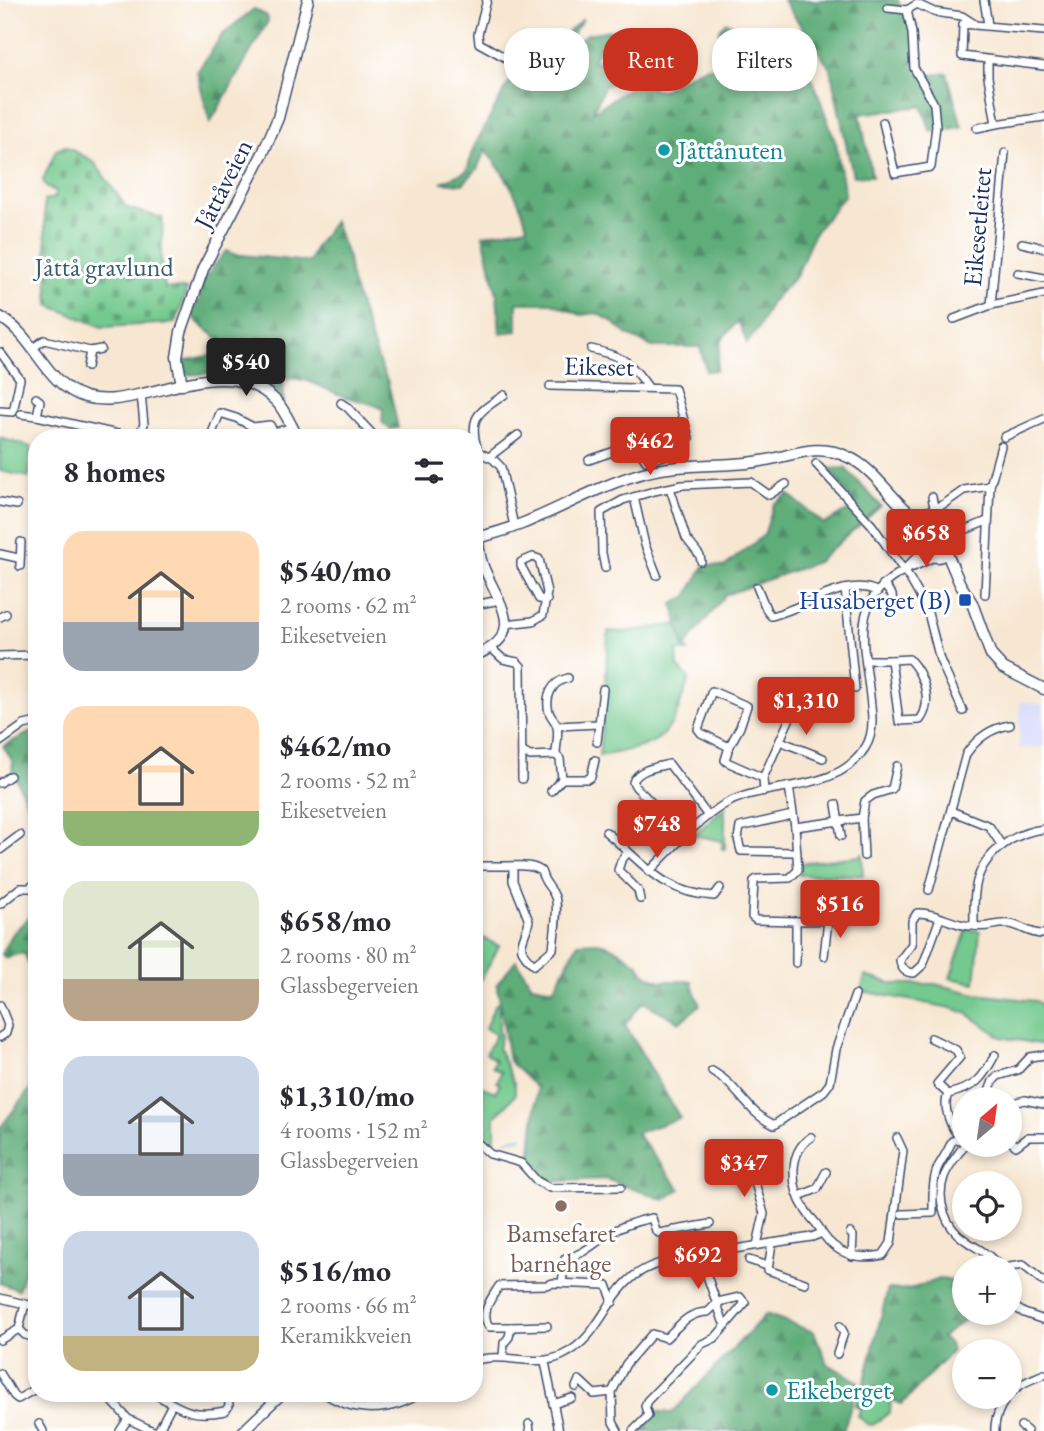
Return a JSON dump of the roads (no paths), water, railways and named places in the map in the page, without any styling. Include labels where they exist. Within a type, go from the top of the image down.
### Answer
[{"type":"main road","name":"Jåttåveien","points":[[182,385],[177,357],[181,332],[202,269],[263,153],[278,118],[308,0]]},
{"type":"main road","points":[[0,317],[14,327],[33,348],[51,375],[76,393],[107,400],[219,377],[239,380],[261,388],[278,402],[292,427]]},
{"type":"main road","points":[[483,536],[643,474],[684,466],[756,462],[806,450],[833,451],[861,463],[915,519],[972,603],[990,655],[1003,668],[1044,689]]},
{"type":"street","points":[[488,0],[478,34],[479,43],[504,57]]},
{"type":"street","points":[[984,0],[988,25]]},
{"type":"street","points":[[888,8],[907,9],[917,4],[934,12],[962,16],[974,23]]},
{"type":"street","points":[[883,122],[895,173],[931,167],[936,127],[934,104],[914,68],[912,33],[907,9]]},
{"type":"street","points":[[1044,31],[963,24],[962,56],[1044,66]]},
{"type":"street","points":[[988,60],[988,77],[996,124]]},
{"type":"street","points":[[977,128],[1044,117]]},
{"type":"street","name":"Eikesetleitet","points":[[991,305],[1005,153]]},
{"type":"street","points":[[1021,243],[1044,248]]},
{"type":"street","points":[[1018,273],[1044,278]]},
{"type":"street","points":[[954,318],[991,305],[1044,294]]},
{"type":"street","points":[[33,348],[44,340],[90,351],[101,349]]},
{"type":"street","name":"Eikeset","points":[[591,349],[625,359],[648,387]]},
{"type":"street","points":[[87,367],[90,351]]},
{"type":"street","points":[[0,352],[19,379],[13,412],[0,411]]},
{"type":"street","name":"Eikeset","points":[[550,386],[675,389],[690,438],[680,451],[684,466]]},
{"type":"street","points":[[141,394],[144,424],[141,429]]},
{"type":"street","points":[[476,429],[475,419],[504,395]]},
{"type":"street","points":[[36,398],[40,401],[37,416]]},
{"type":"street","points":[[341,403],[368,429]]},
{"type":"street","points":[[21,414],[96,429]]},
{"type":"street","points":[[214,429],[220,414],[236,418],[253,427],[270,425],[272,429]]},
{"type":"street","points":[[1004,437],[1044,419]]},
{"type":"street","points":[[287,429],[292,427]]},
{"type":"street","points":[[489,457],[518,435]]},
{"type":"street","points":[[589,460],[635,444],[646,461],[680,451]]},
{"type":"street","points":[[985,594],[989,535],[986,521],[990,486],[1002,446]]},
{"type":"street","points":[[483,455],[489,457],[502,470],[514,526]]},
{"type":"street","points":[[816,464],[872,524],[887,549],[905,570],[927,609],[940,660],[963,711]]},
{"type":"street","points":[[606,568],[602,553],[601,513],[617,503],[682,485],[751,482],[769,495],[786,484]]},
{"type":"street","points":[[609,486],[617,503]]},
{"type":"street","points":[[925,512],[944,504],[964,490],[990,486]]},
{"type":"street","points":[[670,488],[686,538],[701,561]]},
{"type":"street","points":[[634,497],[645,545],[657,575]]},
{"type":"street","points":[[932,497],[934,508]]},
{"type":"street","points":[[0,502],[17,506]]},
{"type":"street","points":[[649,872],[708,816],[726,803],[838,772],[855,761],[866,748],[872,730],[864,622],[869,602],[883,584],[964,530],[986,521]]},
{"type":"street","points":[[0,554],[19,562],[21,542]]},
{"type":"street","points":[[505,624],[533,621],[543,615],[547,600],[538,559],[521,562],[539,599],[547,600]]},
{"type":"street","points":[[483,566],[506,615],[499,640],[483,652]]},
{"type":"street","points":[[883,584],[892,596],[894,609]]},
{"type":"street","points":[[757,587],[766,611],[771,616],[845,589],[862,586],[876,591]]},
{"type":"street","points":[[845,589],[855,689]]},
{"type":"street","points":[[483,603],[500,600]]},
{"type":"street","points":[[491,648],[503,659],[517,662],[521,666],[522,779]]},
{"type":"street","points":[[0,656],[28,655]]},
{"type":"street","points":[[867,660],[909,659],[919,672],[926,695],[924,713],[920,720],[899,721],[891,660]]},
{"type":"street","points":[[562,779],[560,759],[556,755],[557,726],[549,710],[549,691],[558,681],[568,678]]},
{"type":"street","points":[[597,742],[603,689]]},
{"type":"street","points":[[729,747],[698,729],[712,691],[747,706],[729,747],[727,762],[763,778]]},
{"type":"street","points":[[764,791],[763,778],[794,709]]},
{"type":"street","points":[[0,742],[28,724]]},
{"type":"street","points":[[557,726],[598,724]]},
{"type":"street","points":[[929,890],[966,754],[981,737],[997,727],[1010,725]]},
{"type":"street","points":[[780,741],[823,758]]},
{"type":"street","points":[[523,752],[530,756],[556,755]]},
{"type":"street","points":[[551,791],[562,779],[588,779],[594,760]]},
{"type":"street","points":[[686,837],[636,787],[633,782],[635,776],[669,764],[708,816]]},
{"type":"street","points":[[864,856],[863,806],[867,798],[892,789],[897,766]]},
{"type":"street","points":[[0,783],[10,776]]},
{"type":"street","points":[[789,786],[798,870],[793,877],[757,878],[754,881],[752,915],[756,920],[847,920],[856,906]]},
{"type":"street","points":[[836,804],[841,836]]},
{"type":"street","points":[[951,811],[989,826],[1002,846]]},
{"type":"street","points":[[792,815],[740,827],[738,839],[741,851],[796,852]]},
{"type":"street","points":[[795,827],[862,818]]},
{"type":"street","points":[[974,926],[976,882],[984,864],[1002,846],[1025,833],[1044,829]]},
{"type":"street","points":[[606,832],[666,884],[695,895],[714,896],[720,888]]},
{"type":"street","points":[[0,850],[20,835]]},
{"type":"street","points":[[628,852],[618,870],[638,890],[640,899]]},
{"type":"street","points":[[483,866],[513,866],[530,866],[538,869],[543,883],[556,898],[553,949],[534,965],[522,951],[521,944],[529,921],[513,881],[513,866]]},
{"type":"street","points":[[0,904],[20,888],[28,888]]},
{"type":"street","points":[[940,918],[923,965],[914,973],[906,972],[900,960],[912,944],[914,916],[921,912],[967,926],[987,928],[1006,924],[1044,934]]},
{"type":"street","points":[[824,956],[828,920]]},
{"type":"street","points":[[796,921],[796,963]]},
{"type":"street","points":[[712,1072],[730,1084],[755,1114],[774,1125],[824,1091],[830,1083],[836,1049],[855,995]]},
{"type":"street","points":[[0,1005],[8,1025],[6,1033],[0,1037]]},
{"type":"street","points":[[931,1038],[956,1049],[961,1057],[937,1084],[948,1094]]},
{"type":"street","points":[[952,1122],[945,1101],[948,1094],[981,1080],[995,1055]]},
{"type":"street","points":[[991,1087],[998,1076],[1017,1070],[1030,1057],[1044,1055]]},
{"type":"street","points":[[1022,1101],[1044,1104]]},
{"type":"street","points":[[1022,1141],[1028,1136],[1044,1138]]},
{"type":"street","points":[[811,1137],[795,1161],[793,1175],[807,1213],[819,1224],[822,1233],[835,1249],[852,1256],[874,1257],[883,1255],[888,1250],[902,1151],[897,1138]]},
{"type":"street","points":[[902,1214],[933,1213],[936,1174],[952,1141]]},
{"type":"street","points":[[728,1147],[740,1155],[746,1171],[754,1180],[764,1214],[757,1245]]},
{"type":"street","points":[[483,1148],[490,1154],[521,1163],[537,1181],[550,1188],[621,1187]]},
{"type":"street","points":[[955,1157],[944,1176],[944,1212],[958,1234],[990,1255]]},
{"type":"street","points":[[799,1196],[817,1189],[826,1172]]},
{"type":"street","points":[[562,1283],[563,1260],[597,1245],[604,1237],[624,1226],[652,1218],[656,1231],[710,1224]]},
{"type":"street","points":[[673,1230],[678,1258]]},
{"type":"street","points":[[483,1360],[503,1357],[545,1362],[564,1355],[587,1339],[635,1275],[652,1266],[678,1258],[822,1233]]},
{"type":"street","points":[[850,1233],[853,1236],[852,1256]]},
{"type":"street","points":[[772,1243],[767,1266],[769,1271],[805,1283]]},
{"type":"street","points":[[703,1255],[723,1321]]},
{"type":"street","points":[[749,1259],[767,1266]]},
{"type":"street","points":[[1022,1265],[1044,1282]]},
{"type":"street","points":[[547,1326],[489,1327],[484,1317],[499,1286],[562,1283],[607,1285],[613,1302]]},
{"type":"street","points":[[618,1431],[613,1422],[612,1392],[626,1364],[652,1334],[666,1338],[689,1316],[708,1312],[719,1302],[737,1296],[745,1303],[740,1312],[715,1338],[702,1344],[647,1401],[645,1406],[648,1416],[633,1431]]},
{"type":"street","points":[[0,1298],[28,1305]]},
{"type":"street","points":[[0,1340],[19,1329],[25,1304]]},
{"type":"street","points":[[1022,1312],[1044,1320]]},
{"type":"street","points":[[836,1354],[844,1333],[840,1326]]},
{"type":"street","points":[[503,1357],[504,1343],[511,1327]]},
{"type":"street","points":[[19,1329],[28,1336]]},
{"type":"street","points":[[545,1362],[559,1430],[549,1431]]},
{"type":"street","points":[[0,1373],[18,1399],[28,1393]]},
{"type":"street","points":[[995,1431],[995,1421],[1000,1410],[1017,1387],[1044,1374]]},
{"type":"street","points":[[576,1387],[579,1380],[594,1394],[612,1392]]},
{"type":"street","points":[[553,1404],[572,1398]]},
{"type":"street","points":[[113,1402],[128,1419],[155,1431],[172,1404]]},
{"type":"street","points":[[169,1402],[200,1415],[223,1412],[229,1406],[229,1402]]},
{"type":"street","points":[[243,1431],[274,1402]]},
{"type":"street","points":[[340,1402],[373,1409],[404,1402]]},
{"type":"street","points":[[120,1431],[128,1419]]},
{"type":"waterway","points":[[506,1140],[522,1137]]},
{"type":"place","name":"Jåttånuten","points":[[664,150]]},
{"type":"place","name":"Husaberget (B)","points":[[965,600]]},
{"type":"place","name":"Bamsefaret barnehage","points":[[561,1206]]},
{"type":"place","name":"Eikeberget","points":[[772,1390]]},
{"type":"park label","name":"Jåttå gravlund","points":[[104,267]]}]
